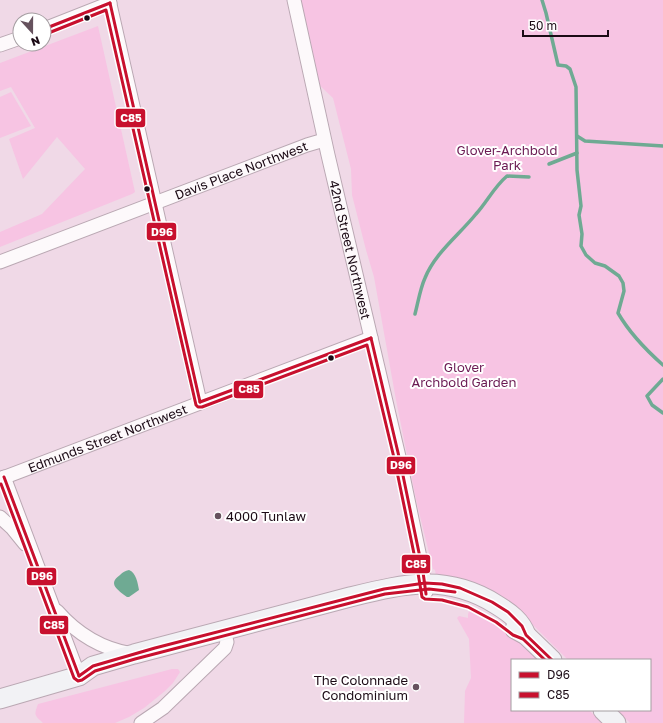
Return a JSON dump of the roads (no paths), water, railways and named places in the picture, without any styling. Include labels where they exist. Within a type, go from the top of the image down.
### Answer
[{"type":"street","name":"42nd Street Northwest","points":[[294,0],[324,140],[400,461],[425,589]]},
{"type":"street","points":[[52,25],[110,2],[200,402]]},
{"type":"street","points":[[0,45],[12,41]]},
{"type":"street","name":"Davis Place Northwest","points":[[0,262],[307,145],[324,140]]},
{"type":"street","name":"Edmunds Street Northwest","points":[[2,478],[371,338]]},
{"type":"street","points":[[2,478],[79,676]]},
{"type":"street","points":[[0,517],[12,528],[34,557]]},
{"type":"street","points":[[79,676],[93,666],[134,654],[274,628],[425,589],[470,602],[493,614],[516,631],[526,635],[551,659]]},
{"type":"street","points":[[51,603],[70,625],[85,636],[114,650],[134,654]]},
{"type":"street","points":[[0,699],[79,676],[97,676],[226,636]]},
{"type":"street","points":[[141,723],[163,708],[221,653],[225,648],[226,636]]},
{"type":"street","points":[[604,711],[616,723]]},
{"type":"waterway","points":[[542,0],[558,65],[566,66],[570,69],[576,87],[577,170],[581,206],[579,215],[582,234],[581,246],[586,255],[595,263],[605,266],[619,276],[623,283],[624,291],[618,313],[638,340],[663,365]]},
{"type":"waterway","points":[[577,136],[585,141],[663,146]]},
{"type":"waterway","points":[[549,164],[577,153]]},
{"type":"waterway","points":[[415,314],[420,291],[425,278],[429,269],[441,252],[469,222],[498,185],[507,176],[529,177]]},
{"type":"waterway","points":[[663,379],[647,396],[652,405],[663,413]]},
{"type":"place","name":"4000 Tunlaw","points":[[218,516]]},
{"type":"place","name":"The Colonnade Condominium","points":[[416,687]]},
{"type":"park label","name":"Glover-Archbold Park","points":[[507,158]]},
{"type":"park label","name":"Glover Archbold Garden","points":[[464,374]]}]
